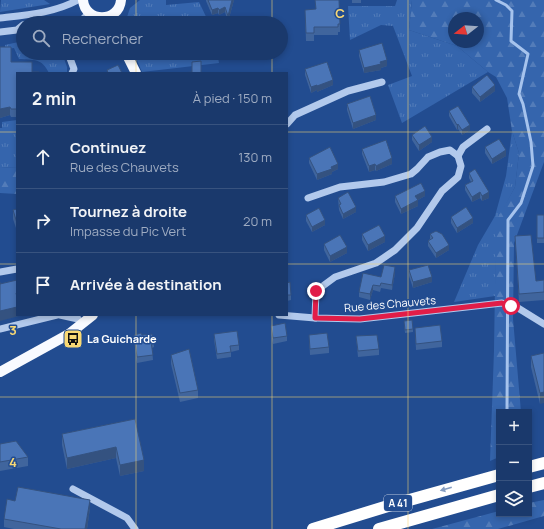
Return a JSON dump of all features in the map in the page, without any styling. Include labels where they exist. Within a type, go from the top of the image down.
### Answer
[{"type":"highway","points":[[532,466],[544,463]]},
{"type":"highway","name":"A 41","points":[[313,529],[496,476]]},
{"type":"highway","points":[[532,486],[544,483]]},
{"type":"highway","name":"A 41","points":[[379,529],[496,496]]},
{"type":"main road","points":[[110,16],[121,3]]},
{"type":"main road","points":[[120,16],[121,3]]},
{"type":"main road","points":[[84,5],[97,16]]},
{"type":"main road","points":[[130,60],[136,72]]},
{"type":"main road","points":[[0,372],[69,334],[92,316]]},
{"type":"main road","points":[[35,352],[78,319]]},
{"type":"street","points":[[17,16],[34,14],[67,6],[84,5],[81,16]]},
{"type":"street","points":[[0,18],[16,16]]},
{"type":"street","points":[[0,32],[16,30]]},
{"type":"street","points":[[71,60],[74,69],[72,72]]},
{"type":"street","points":[[288,123],[295,115],[348,91],[382,82]]},
{"type":"street","points":[[458,156],[463,147],[488,129]]},
{"type":"street","points":[[308,198],[340,186],[384,182],[411,174],[428,157],[440,152],[450,150],[458,156],[461,166],[458,177],[442,191],[416,228],[395,250],[376,263],[335,277],[316,291],[315,318]]},
{"type":"street","points":[[0,272],[16,268]]},
{"type":"street","name":"Rue des Chauvets","points":[[288,316],[360,319],[502,303],[511,306],[544,324]]},
{"type":"street","points":[[0,329],[55,316]]},
{"type":"street","points":[[64,316],[78,319]]},
{"type":"street","points":[[73,489],[127,518],[135,529]]},
{"type":"green space","points":[[1,0],[44,0],[50,4],[0,12]]},
{"type":"green space","points":[[140,0],[166,0],[166,5],[199,2],[206,16],[127,16],[130,8]]},
{"type":"green space","points":[[397,0],[412,0],[409,30],[448,43],[448,48],[459,48],[488,72],[402,123],[388,85],[412,76],[393,26],[381,25],[350,40],[348,6],[395,6]]},
{"type":"green space","points":[[412,0],[544,0],[544,162],[514,243],[513,319],[521,409],[496,409],[496,458],[490,461],[494,351],[496,221],[515,187],[519,153],[512,131],[507,98],[496,77],[459,48],[484,48],[484,12],[448,12],[448,43],[409,30]]},
{"type":"green space","points":[[16,43],[16,52],[14,48],[5,49],[5,45]]},
{"type":"green space","points":[[33,60],[64,60],[67,72],[48,72],[40,62]]},
{"type":"green space","points":[[137,60],[218,60],[219,63],[142,72]]},
{"type":"green space","points":[[16,120],[16,168],[0,167],[0,128],[2,128],[2,122]]},
{"type":"green space","points":[[512,131],[519,153],[515,187],[497,221],[495,296],[454,302],[478,245],[495,216],[506,176]]},
{"type":"green space","points":[[0,167],[16,168],[16,194],[0,193]]},
{"type":"green space","points":[[544,500],[544,516],[498,529],[432,529],[496,512],[496,517],[532,517],[532,502]]},
{"type":"building","points":[[208,0],[232,0],[228,16],[225,7],[219,10],[218,8],[212,10]]},
{"type":"building","points":[[315,0],[339,0],[340,24],[338,24],[338,27],[314,27],[314,33],[306,33],[305,10],[316,9]]},
{"type":"building","points":[[382,43],[387,60],[380,62],[381,64],[364,68],[359,50]]},
{"type":"building","points":[[0,47],[11,47],[11,62],[32,62],[32,72],[16,72],[16,109],[11,109],[10,107],[0,109]]},
{"type":"building","points":[[201,61],[201,72],[192,72],[192,62]]},
{"type":"building","points":[[327,62],[333,80],[311,87],[305,69]]},
{"type":"building","points":[[118,65],[122,72],[108,72],[107,70]]},
{"type":"building","points":[[487,75],[495,85],[480,97],[472,87]]},
{"type":"building","points":[[370,96],[376,115],[353,123],[347,104]]},
{"type":"building","points":[[458,106],[470,125],[462,130],[458,124],[457,125],[449,111]]},
{"type":"building","points":[[425,126],[432,137],[419,145],[412,135]]},
{"type":"building","points":[[499,139],[506,150],[492,159],[485,147]]},
{"type":"building","points":[[386,140],[392,158],[376,166],[375,164],[369,166],[362,149]]},
{"type":"building","points":[[330,147],[338,164],[331,167],[332,169],[317,174],[309,158]]},
{"type":"building","points":[[475,169],[489,192],[482,196],[480,192],[472,197],[465,185],[473,181],[469,173]]},
{"type":"building","points":[[421,183],[425,191],[415,196],[418,200],[401,209],[395,196]]},
{"type":"building","points":[[348,192],[356,207],[343,214],[338,198]]},
{"type":"building","points":[[466,207],[473,218],[457,228],[451,217]]},
{"type":"building","points":[[319,208],[325,220],[312,227],[306,215]]},
{"type":"building","points":[[16,209],[16,220],[13,210]]},
{"type":"building","points":[[537,215],[544,215],[544,238],[537,238]]},
{"type":"building","points":[[379,225],[385,236],[368,245],[362,234]]},
{"type":"building","points":[[436,231],[442,234],[449,245],[436,253],[428,241],[433,238],[430,234]]},
{"type":"building","points":[[340,235],[347,247],[330,256],[324,244]]},
{"type":"building","points":[[531,235],[536,281],[544,280],[544,292],[519,294],[515,236]]},
{"type":"building","points":[[384,265],[395,267],[392,285],[381,283],[380,286],[373,285],[370,294],[359,292],[363,273],[381,277]]},
{"type":"building","points":[[428,265],[432,277],[413,282],[409,270]]},
{"type":"building","points":[[16,280],[16,307],[0,311],[0,284]]},
{"type":"building","points":[[290,282],[291,295],[288,295],[288,283]]},
{"type":"building","points":[[412,320],[413,329],[405,330],[404,321]]},
{"type":"building","points":[[285,323],[287,336],[273,338],[271,326]]},
{"type":"building","points":[[440,325],[442,341],[416,344],[415,328]]},
{"type":"building","points":[[237,331],[239,345],[230,346],[231,352],[217,354],[214,334]]},
{"type":"building","points":[[141,333],[142,335],[152,334],[154,342],[151,342],[153,355],[137,357],[134,335]]},
{"type":"building","points":[[327,333],[329,347],[310,349],[309,335]]},
{"type":"building","points":[[377,335],[379,349],[358,351],[356,336]]},
{"type":"building","points":[[189,349],[198,390],[180,393],[171,355]]},
{"type":"building","points":[[544,353],[544,392],[540,393],[531,356]]},
{"type":"building","points":[[135,419],[144,460],[120,465],[116,447],[67,458],[62,434]]},
{"type":"building","points":[[16,441],[28,457],[0,462],[0,444]]},
{"type":"building","points":[[18,487],[90,500],[85,529],[61,529],[4,519],[7,499],[15,501]]},
{"type":"waterway","points":[[496,0],[506,5],[512,11],[511,41],[528,54],[519,94],[523,104],[531,142],[533,166],[521,203],[508,220],[507,409]]},
{"type":"place","name":"La Guicharde","points":[[73,339]]},
{"type":"route","points":[[316,291],[315,318],[360,319],[502,303],[511,306]]}]
